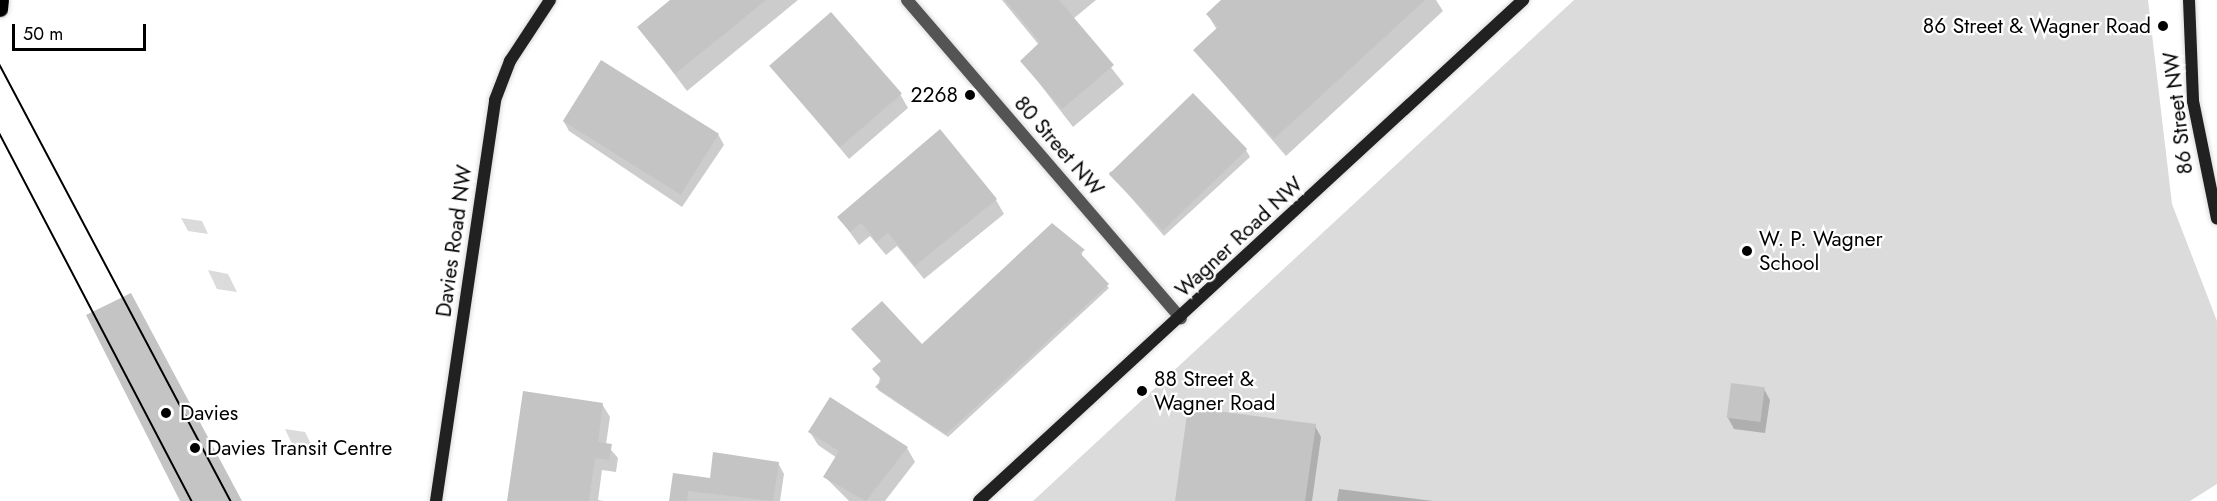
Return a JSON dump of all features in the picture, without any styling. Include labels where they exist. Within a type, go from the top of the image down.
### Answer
[{"type":"main road","points":[[0,9],[1,0]]},
{"type":"street","name":"Davies Road NW","points":[[436,501],[495,100],[510,61],[550,0]]},
{"type":"street","name":"80 Street NW","points":[[907,0],[1181,318]]},
{"type":"street","name":"Wagner Road NW","points":[[979,501],[1181,318],[1523,0]]},
{"type":"street","name":"86 Street NW","points":[[2189,0],[2193,101],[2217,219]]},
{"type":"shaded area","name":"W. P. Wagner School","points":[[1574,0],[2148,0],[2172,204],[2217,321],[2217,484],[2190,501],[1033,501]]},
{"type":"shaded area","points":[[181,218],[202,221],[208,234],[188,231]]},
{"type":"shaded area","points":[[208,270],[228,274],[237,292],[217,289]]},
{"type":"shaded area","points":[[285,429],[305,432],[314,450],[294,448]]},
{"type":"building","points":[[670,0],[766,0],[675,74],[637,27]]},
{"type":"building","points":[[1005,0],[1059,0],[1114,65],[1062,109],[1020,61],[1040,42]]},
{"type":"building","points":[[1221,0],[1425,0],[1274,139],[1193,50],[1218,27],[1206,14]]},
{"type":"building","points":[[831,12],[902,94],[840,147],[769,66]]},
{"type":"building","points":[[601,60],[719,134],[681,195],[563,121]]},
{"type":"building","points":[[1193,93],[1247,149],[1163,230],[1109,174]]},
{"type":"building","points":[[940,129],[997,199],[915,266],[888,233],[877,242],[861,223],[850,232],[837,217]]},
{"type":"building","points":[[1052,223],[1085,250],[1080,253],[1109,284],[946,434],[875,387],[882,380],[872,369],[881,361],[851,329],[882,301],[922,344]]},
{"type":"building","points":[[131,293],[242,501],[180,501],[86,315]]},
{"type":"building","points":[[1731,383],[1765,387],[1760,422],[1727,418]]},
{"type":"building","points":[[523,391],[603,403],[598,442],[612,444],[609,460],[595,458],[589,501],[507,501]]},
{"type":"building","points":[[830,397],[908,447],[866,501],[823,477],[839,451],[808,432]]},
{"type":"building","points":[[1188,407],[1316,424],[1305,501],[1175,501]]},
{"type":"building","points":[[713,452],[779,462],[773,501],[688,491],[687,501],[669,501],[673,473],[710,478]]},
{"type":"tram line","points":[[0,65],[231,501]]},
{"type":"tram line","points":[[0,134],[192,501]]},
{"type":"place","name":"86 Street & Wagner Road","points":[[2163,26]]},
{"type":"place","name":"2268","points":[[970,95]]},
{"type":"place","name":"W. P. Wagner School","points":[[1747,251]]},
{"type":"place","name":"88 Street & Wagner Road","points":[[1142,391]]},
{"type":"place","name":"Davies","points":[[166,413]]},
{"type":"place","name":"Davies Transit Centre","points":[[195,448]]}]
